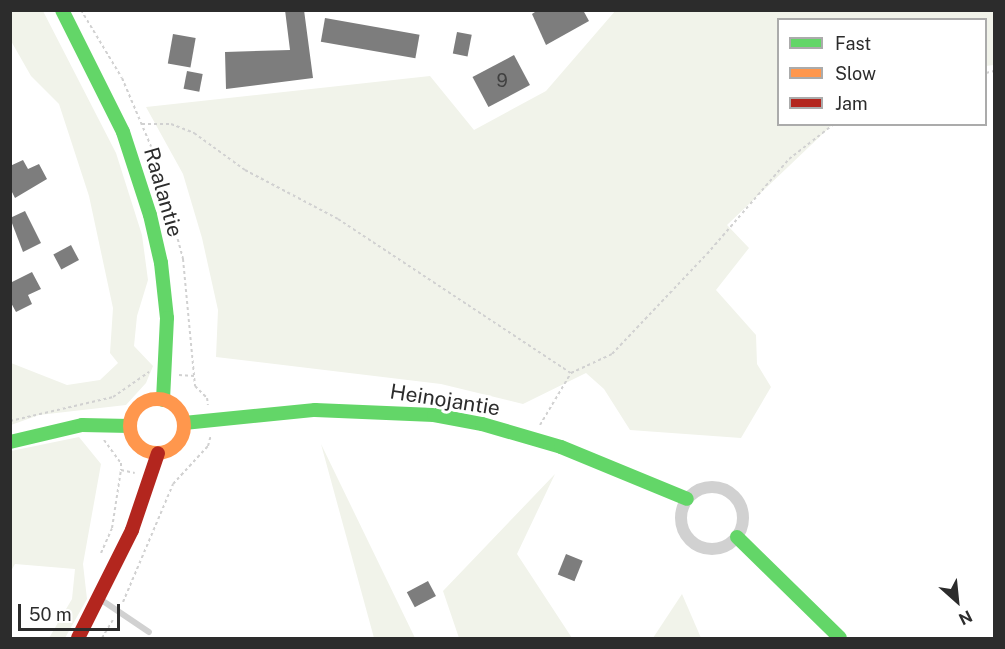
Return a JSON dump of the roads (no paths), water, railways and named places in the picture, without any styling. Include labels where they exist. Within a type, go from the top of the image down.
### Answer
[{"type":"street","name":"Raalantie","points":[[62,10],[123,132],[150,215],[161,263],[167,318],[163,400]]},
{"type":"street","points":[[163,400],[178,410],[184,423],[177,444],[158,453],[141,448],[130,426],[132,416],[142,404],[163,400]]},
{"type":"street","name":"Heinojantie","points":[[184,423],[315,410],[383,410],[444,417],[533,438],[687,499]]},
{"type":"street","points":[[10,442],[54,430],[105,425],[130,426]]},
{"type":"street","points":[[78,639],[100,599],[132,530],[158,453]]},
{"type":"street","points":[[709,487],[729,492],[741,508],[743,518],[737,537],[720,548],[710,549],[692,542],[681,525],[687,499],[709,487]]},
{"type":"street","points":[[737,537],[840,639]]},
{"type":"lane","points":[[100,599],[149,632]]}]
